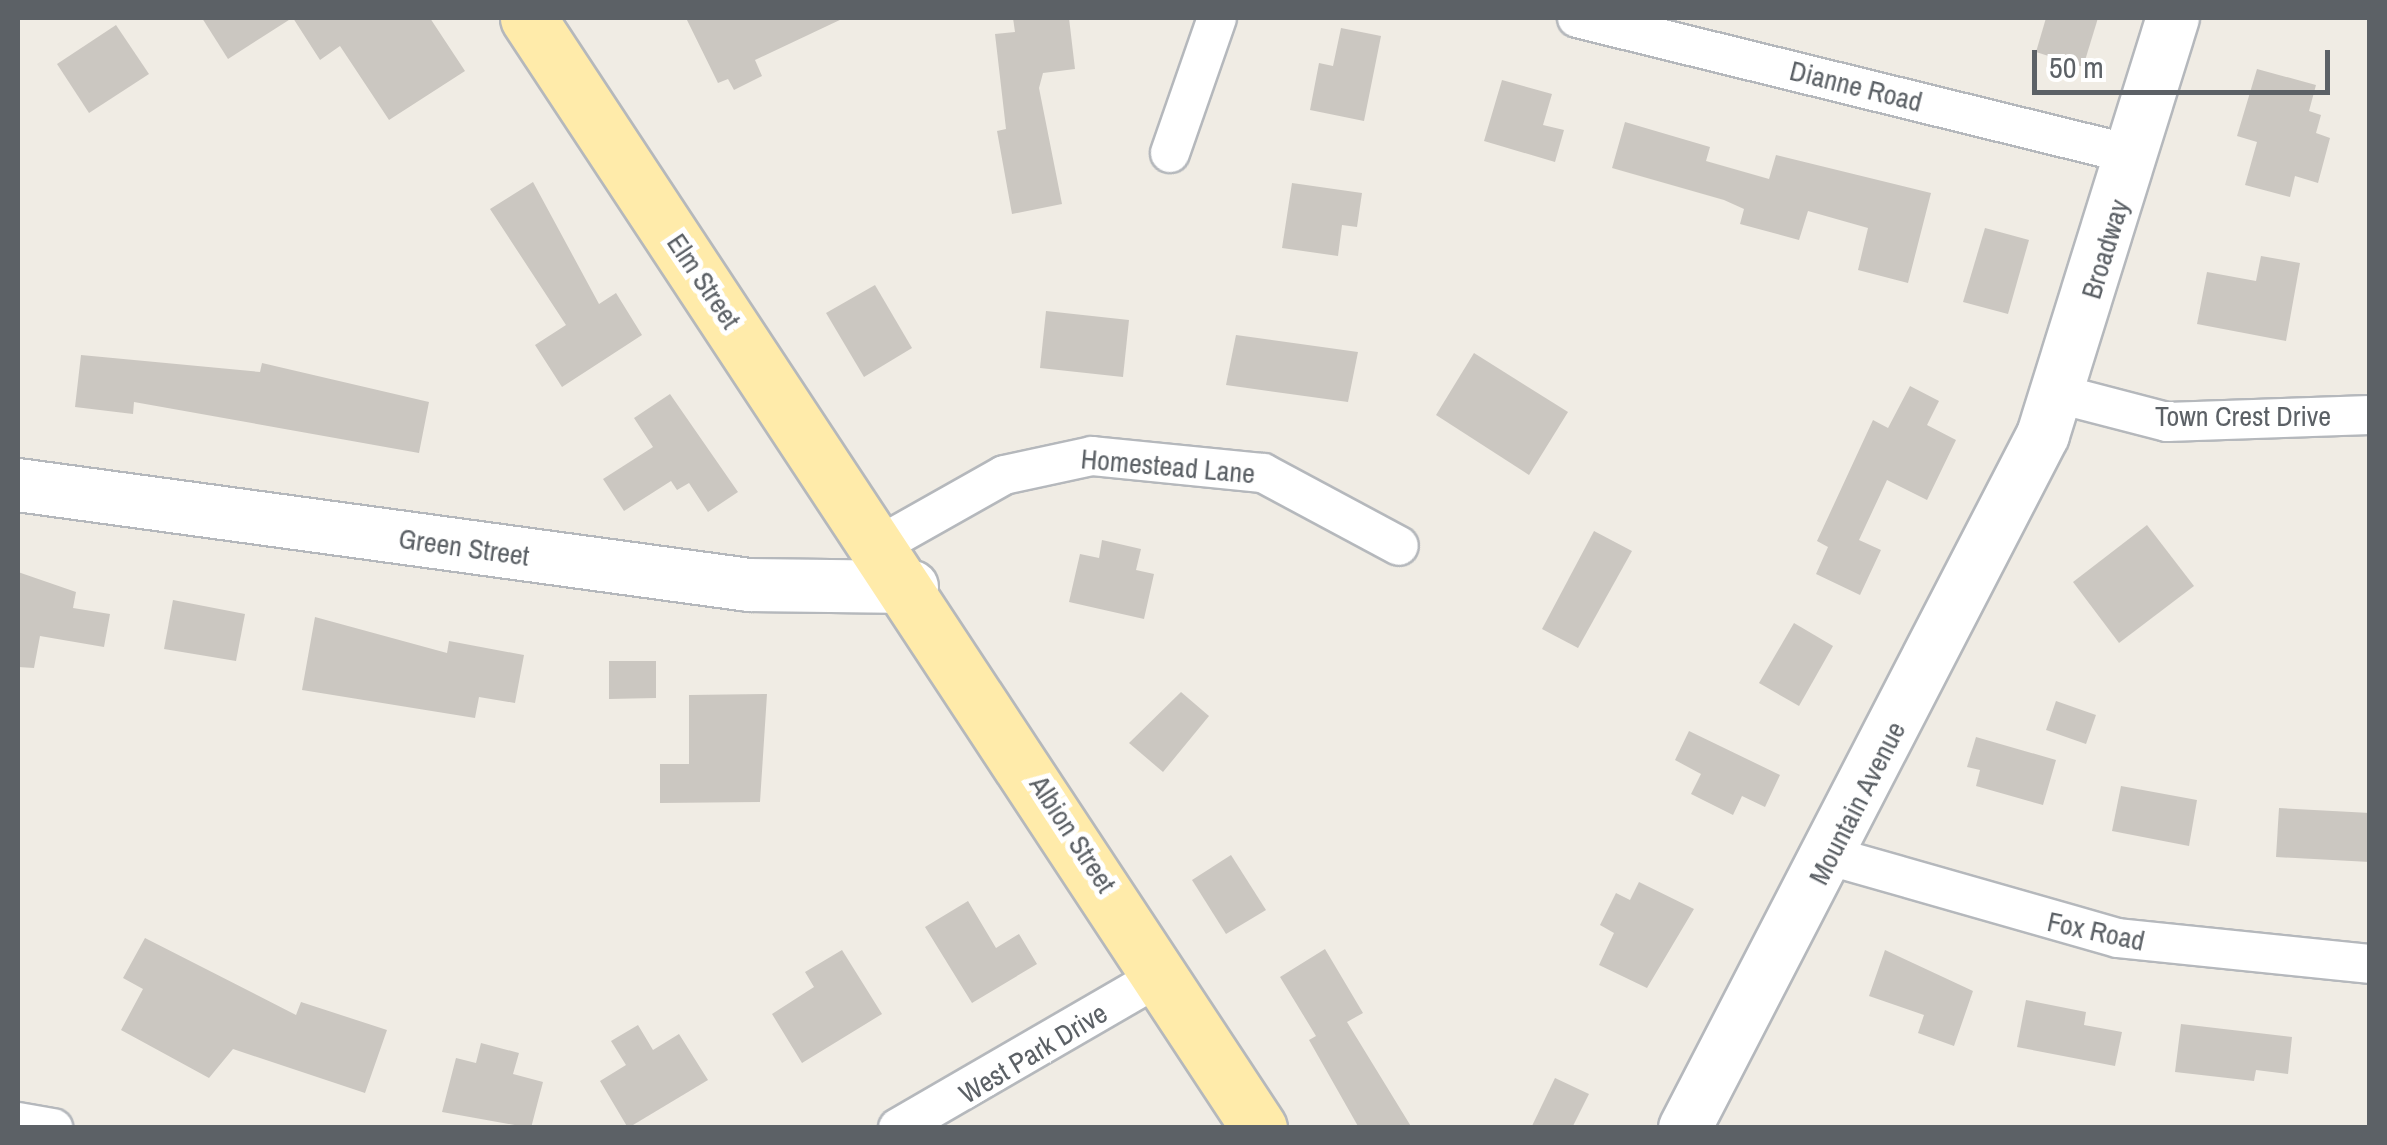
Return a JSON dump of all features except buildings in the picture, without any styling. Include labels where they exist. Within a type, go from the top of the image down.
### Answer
[{"type":"main road","name":"Elm Street","points":[[528,18],[896,566]]},
{"type":"main road","name":"Broadway","points":[[2024,476],[2060,394],[2174,18]]},
{"type":"main road","name":"Mountain Avenue","points":[[1685,1128],[1830,856],[2024,476]]},
{"type":"main road","name":"Green Street","points":[[18,485],[761,586],[896,566]]},
{"type":"main road","name":"Albion Street","points":[[896,566],[1165,974],[1259,1128]]},
{"type":"street","points":[[1170,153],[1217,18]]},
{"type":"street","name":"Dianne Road","points":[[1576,18],[2134,155]]},
{"type":"street","name":"Town Crest Drive","points":[[2060,394],[2167,422],[2370,414]]},
{"type":"street","name":"Homestead Lane","points":[[896,566],[1004,475],[1092,456],[1274,476],[1399,546]]},
{"type":"street","name":"Fox Road","points":[[1830,856],[2118,938],[2370,964]]},
{"type":"street","name":"West Park Drive","points":[[898,1128],[1165,974]]},
{"type":"street","points":[[18,1122],[53,1128]]}]
